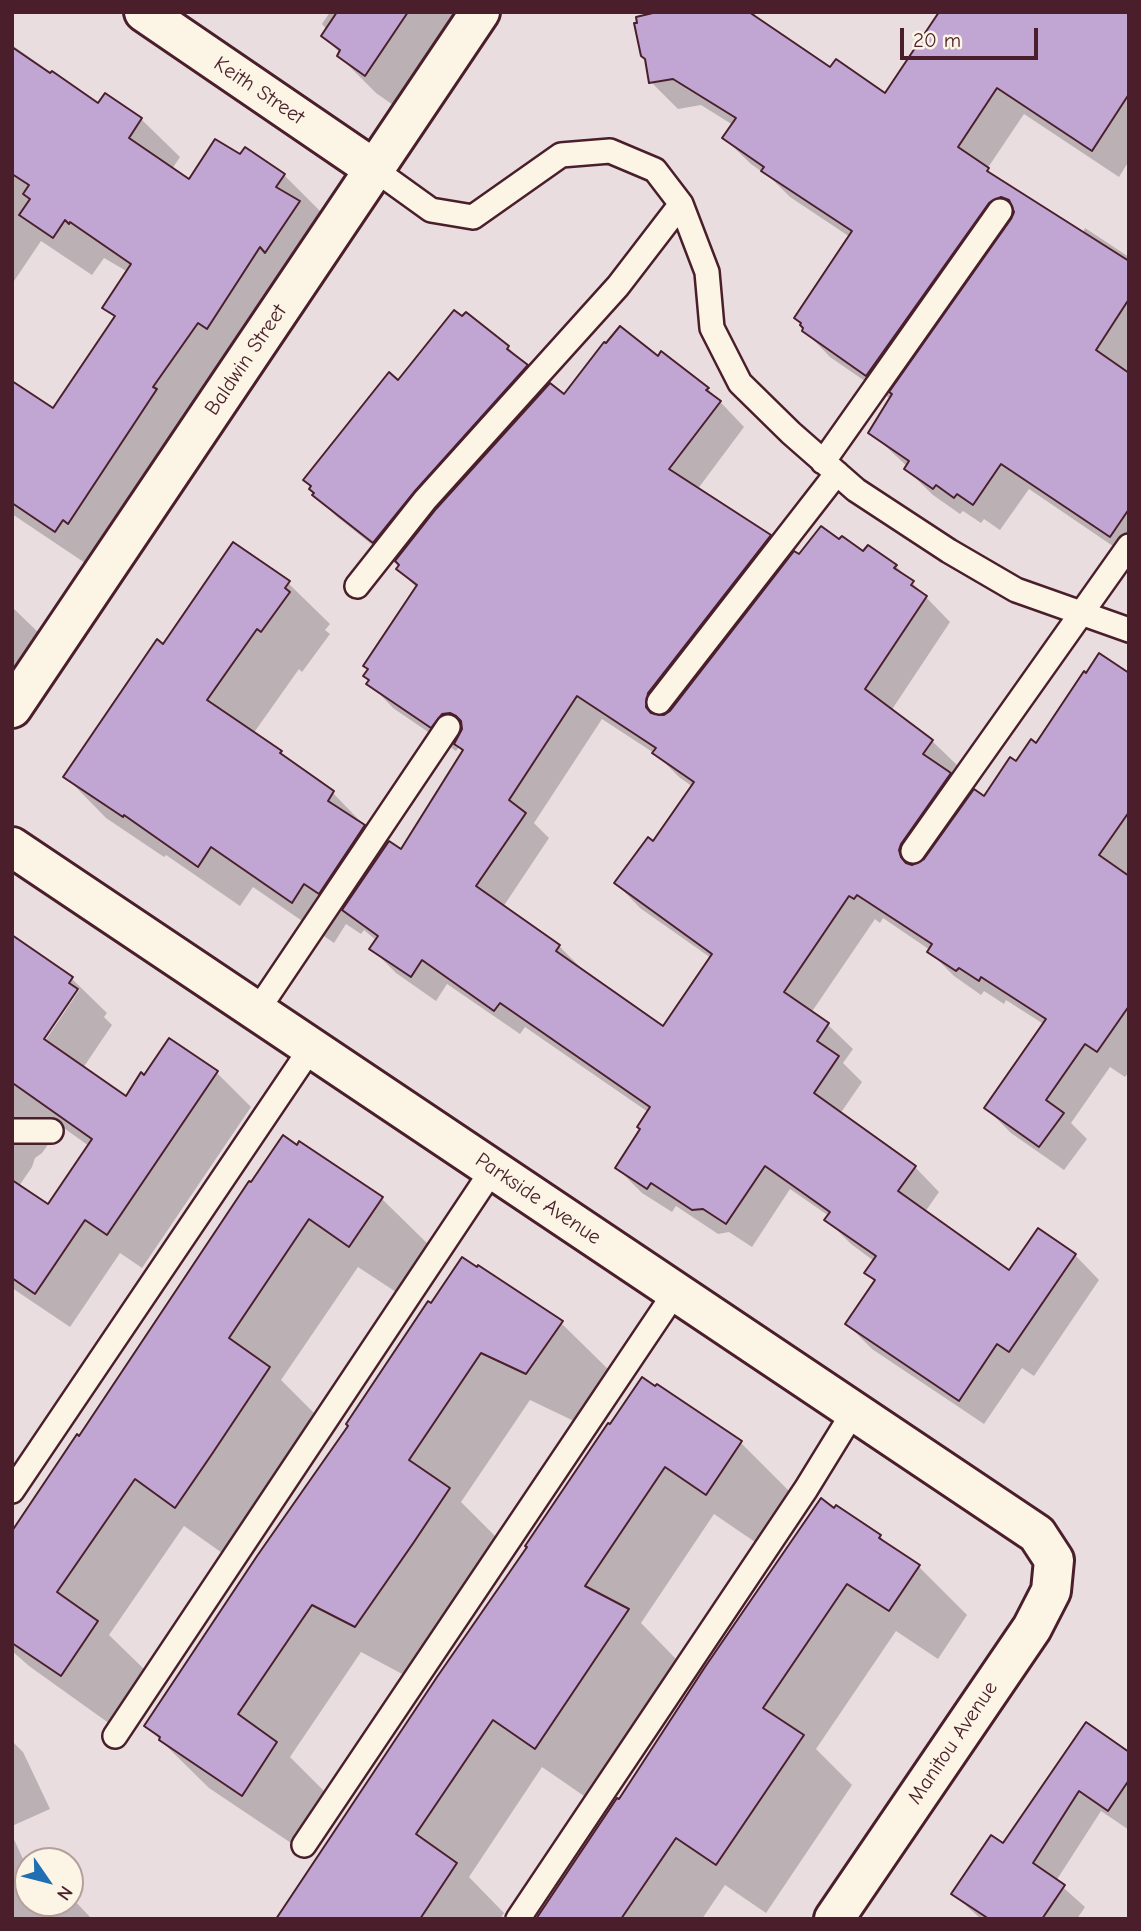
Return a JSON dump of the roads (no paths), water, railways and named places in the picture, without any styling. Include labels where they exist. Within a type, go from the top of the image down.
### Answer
[{"type":"street","name":"Keith Street","points":[[144,12],[374,169]]},
{"type":"street","name":"Baldwin Street","points":[[12,708],[480,12]]},
{"type":"street","name":"Parkside Avenue","points":[[12,847],[1037,1534],[1054,1560]]},
{"type":"street","name":"Manitou Avenue","points":[[834,1919],[1032,1628],[1051,1591],[1054,1560]]},
{"type":"lane","points":[[374,169],[431,210],[473,217],[561,155],[610,151],[655,170],[681,204],[707,272],[712,328],[740,383],[856,490],[925,536],[1016,590],[1129,630]]},
{"type":"lane","points":[[357,586],[425,500],[618,286],[681,204]]},
{"type":"lane","points":[[659,702],[830,468],[1000,211]]},
{"type":"lane","points":[[913,851],[1129,546]]},
{"type":"lane","points":[[257,1011],[448,727]]},
{"type":"lane","points":[[12,1491],[312,1048]]},
{"type":"lane","points":[[12,1131],[51,1131]]},
{"type":"lane","points":[[114,1736],[494,1169]]},
{"type":"lane","points":[[304,1845],[676,1291]]},
{"type":"lane","points":[[518,1919],[798,1500],[854,1411]]}]
